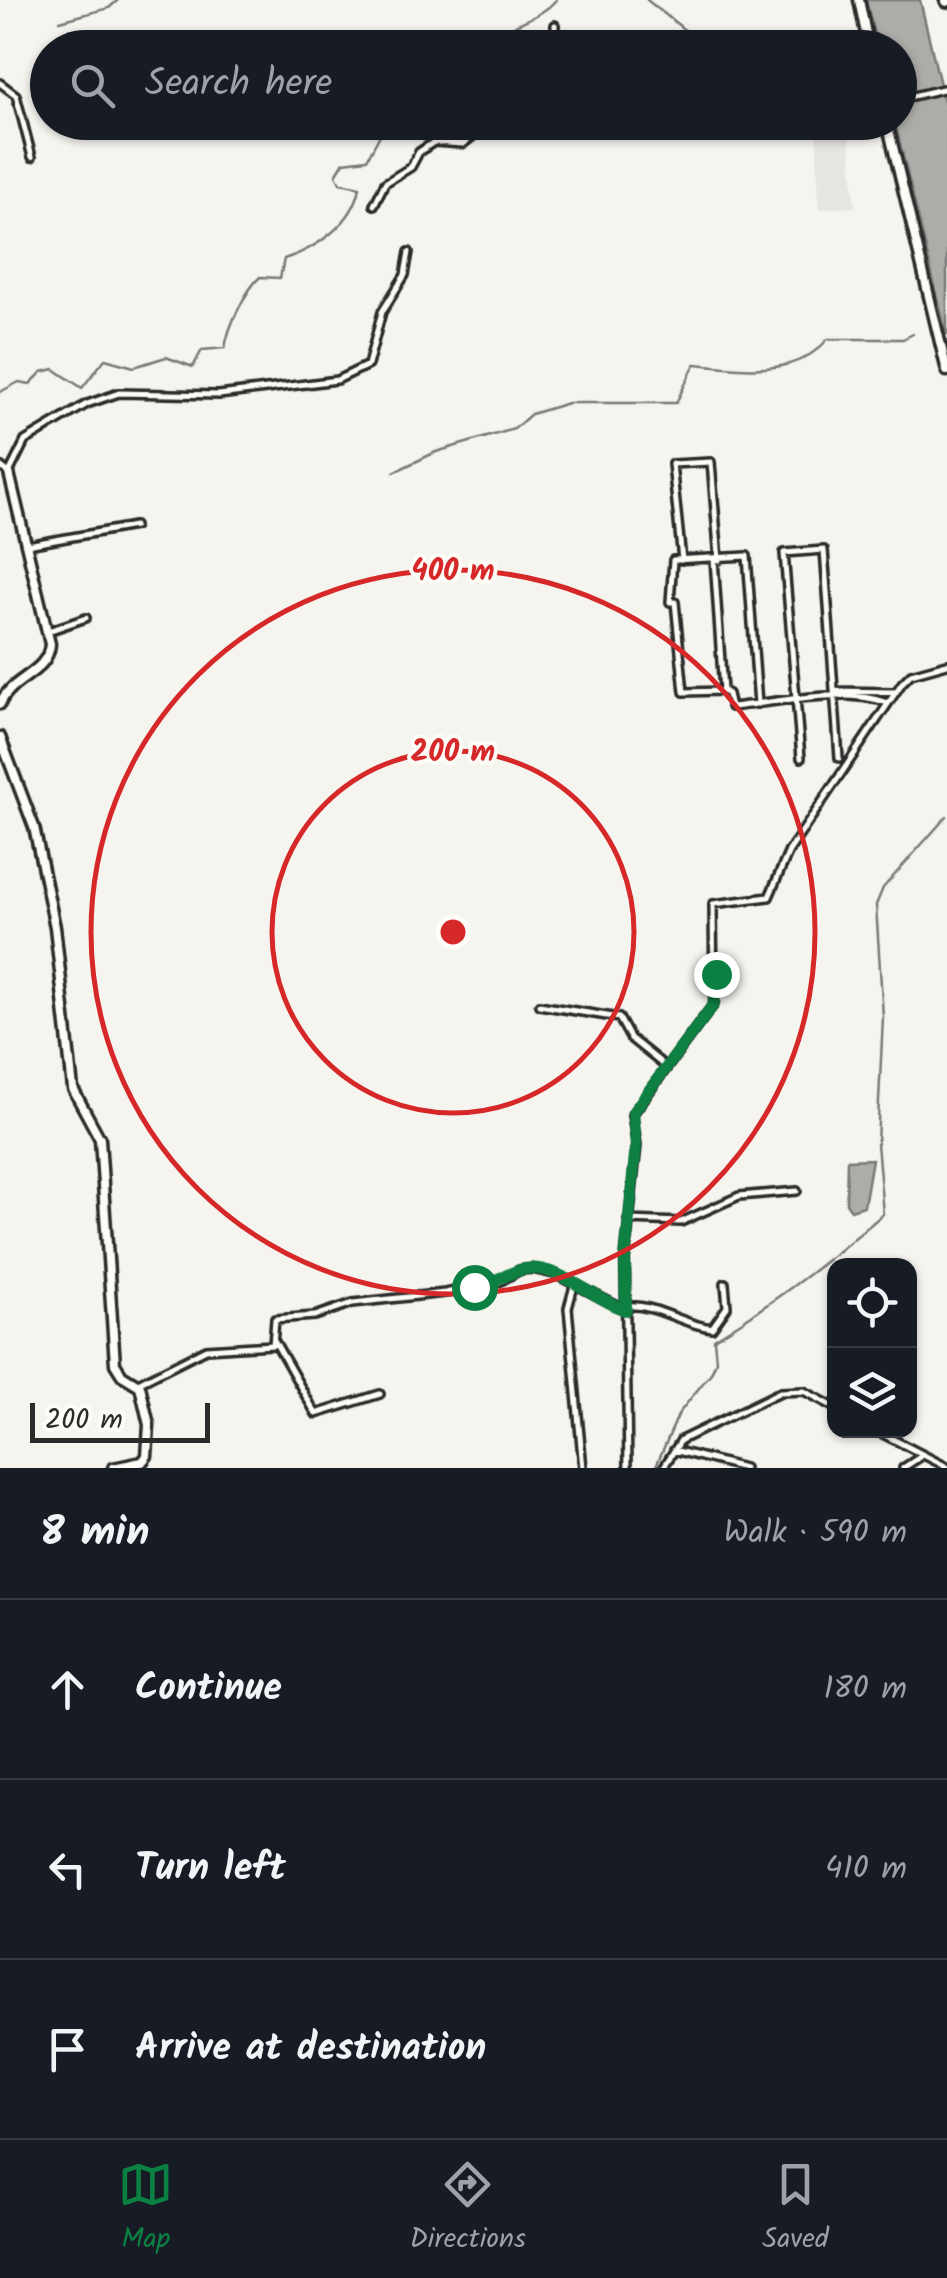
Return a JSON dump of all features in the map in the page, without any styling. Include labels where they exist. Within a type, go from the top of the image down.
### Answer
[{"type":"street","points":[[859,0],[865,30]]},
{"type":"street","points":[[556,25],[556,30]]},
{"type":"street","points":[[0,83],[16,96],[32,157]]},
{"type":"street","points":[[917,95],[946,88]]},
{"type":"street","points":[[374,205],[385,182],[411,167],[419,152],[434,142],[462,144],[467,140]]},
{"type":"street","points":[[892,140],[947,371]]},
{"type":"street","points":[[0,704],[8,689],[50,654],[48,630],[9,472],[25,441],[87,404],[119,393],[219,395],[338,380],[368,365],[382,312],[405,275],[409,252]]},
{"type":"street","points":[[682,560],[672,464],[711,462],[723,691]]},
{"type":"street","points":[[0,466],[9,472]]},
{"type":"street","points":[[27,545],[134,526]]},
{"type":"street","points":[[800,758],[784,553],[824,550],[840,758]]},
{"type":"street","points":[[758,704],[746,556],[673,560],[670,602],[675,602],[684,692],[723,691],[731,706],[758,704],[796,701],[835,694],[895,692]]},
{"type":"street","points":[[48,630],[86,618]]},
{"type":"street","points":[[628,1468],[626,1308],[628,1220],[636,1145],[633,1112],[715,1000],[715,900],[769,897],[790,851],[895,692],[911,674],[947,664]]},
{"type":"street","points":[[835,694],[888,703]]},
{"type":"street","points":[[0,737],[34,828],[62,963],[73,1088],[100,1140],[116,1364],[122,1375],[138,1383],[147,1408],[149,1450],[142,1462],[113,1468]]},
{"type":"street","points":[[538,1005],[619,1018],[630,1038],[666,1068]]},
{"type":"street","points":[[628,1220],[681,1222],[739,1196],[797,1191]]},
{"type":"street","points":[[138,1383],[206,1349],[273,1346],[275,1320],[314,1316],[353,1303],[445,1293],[500,1282],[520,1270],[546,1271],[626,1308],[644,1307],[691,1326],[712,1328],[727,1307],[725,1283]]},
{"type":"street","points":[[574,1286],[568,1308],[583,1468]]},
{"type":"street","points":[[274,1340],[316,1414],[380,1394]]},
{"type":"street","points":[[664,1468],[681,1440],[792,1388],[827,1404]]},
{"type":"street","points":[[888,1438],[920,1457],[947,1467]]},
{"type":"street","points":[[674,1450],[744,1468]]},
{"type":"street","points":[[903,1468],[920,1457]]},
{"type":"shaded area","points":[[866,0],[920,0],[947,114],[947,336],[899,140],[917,140],[917,30],[873,30]]},
{"type":"shaded area","points":[[817,140],[850,140],[855,207],[819,209]]},
{"type":"shaded area","points":[[872,1159],[864,1206],[851,1210],[846,1203],[847,1160]]},
{"type":"waterway","points":[[60,21],[109,8],[118,0]]},
{"type":"waterway","points":[[508,30],[556,0]]},
{"type":"waterway","points":[[647,0],[685,30]]},
{"type":"waterway","points":[[0,392],[19,382],[30,384],[42,372],[54,369],[82,388],[105,359],[134,367],[166,357],[193,367],[202,350],[225,348],[238,310],[260,277],[280,278],[284,259],[309,249],[342,223],[360,187],[340,183],[336,175],[344,162],[367,159],[377,140]]},
{"type":"waterway","points":[[394,472],[436,452],[514,429],[531,414],[568,403],[676,403],[695,364],[783,366],[814,352],[828,339],[903,339],[913,334]]},
{"type":"waterway","points":[[655,1468],[679,1413],[711,1373],[716,1361],[714,1339],[801,1280],[883,1214],[877,1143],[883,1017],[876,905],[883,888],[947,816]]},
{"type":"route","points":[[474,1287],[500,1282],[520,1270],[540,1270],[626,1310],[625,1260],[636,1145],[633,1112],[711,1009],[716,996],[716,974]]}]
